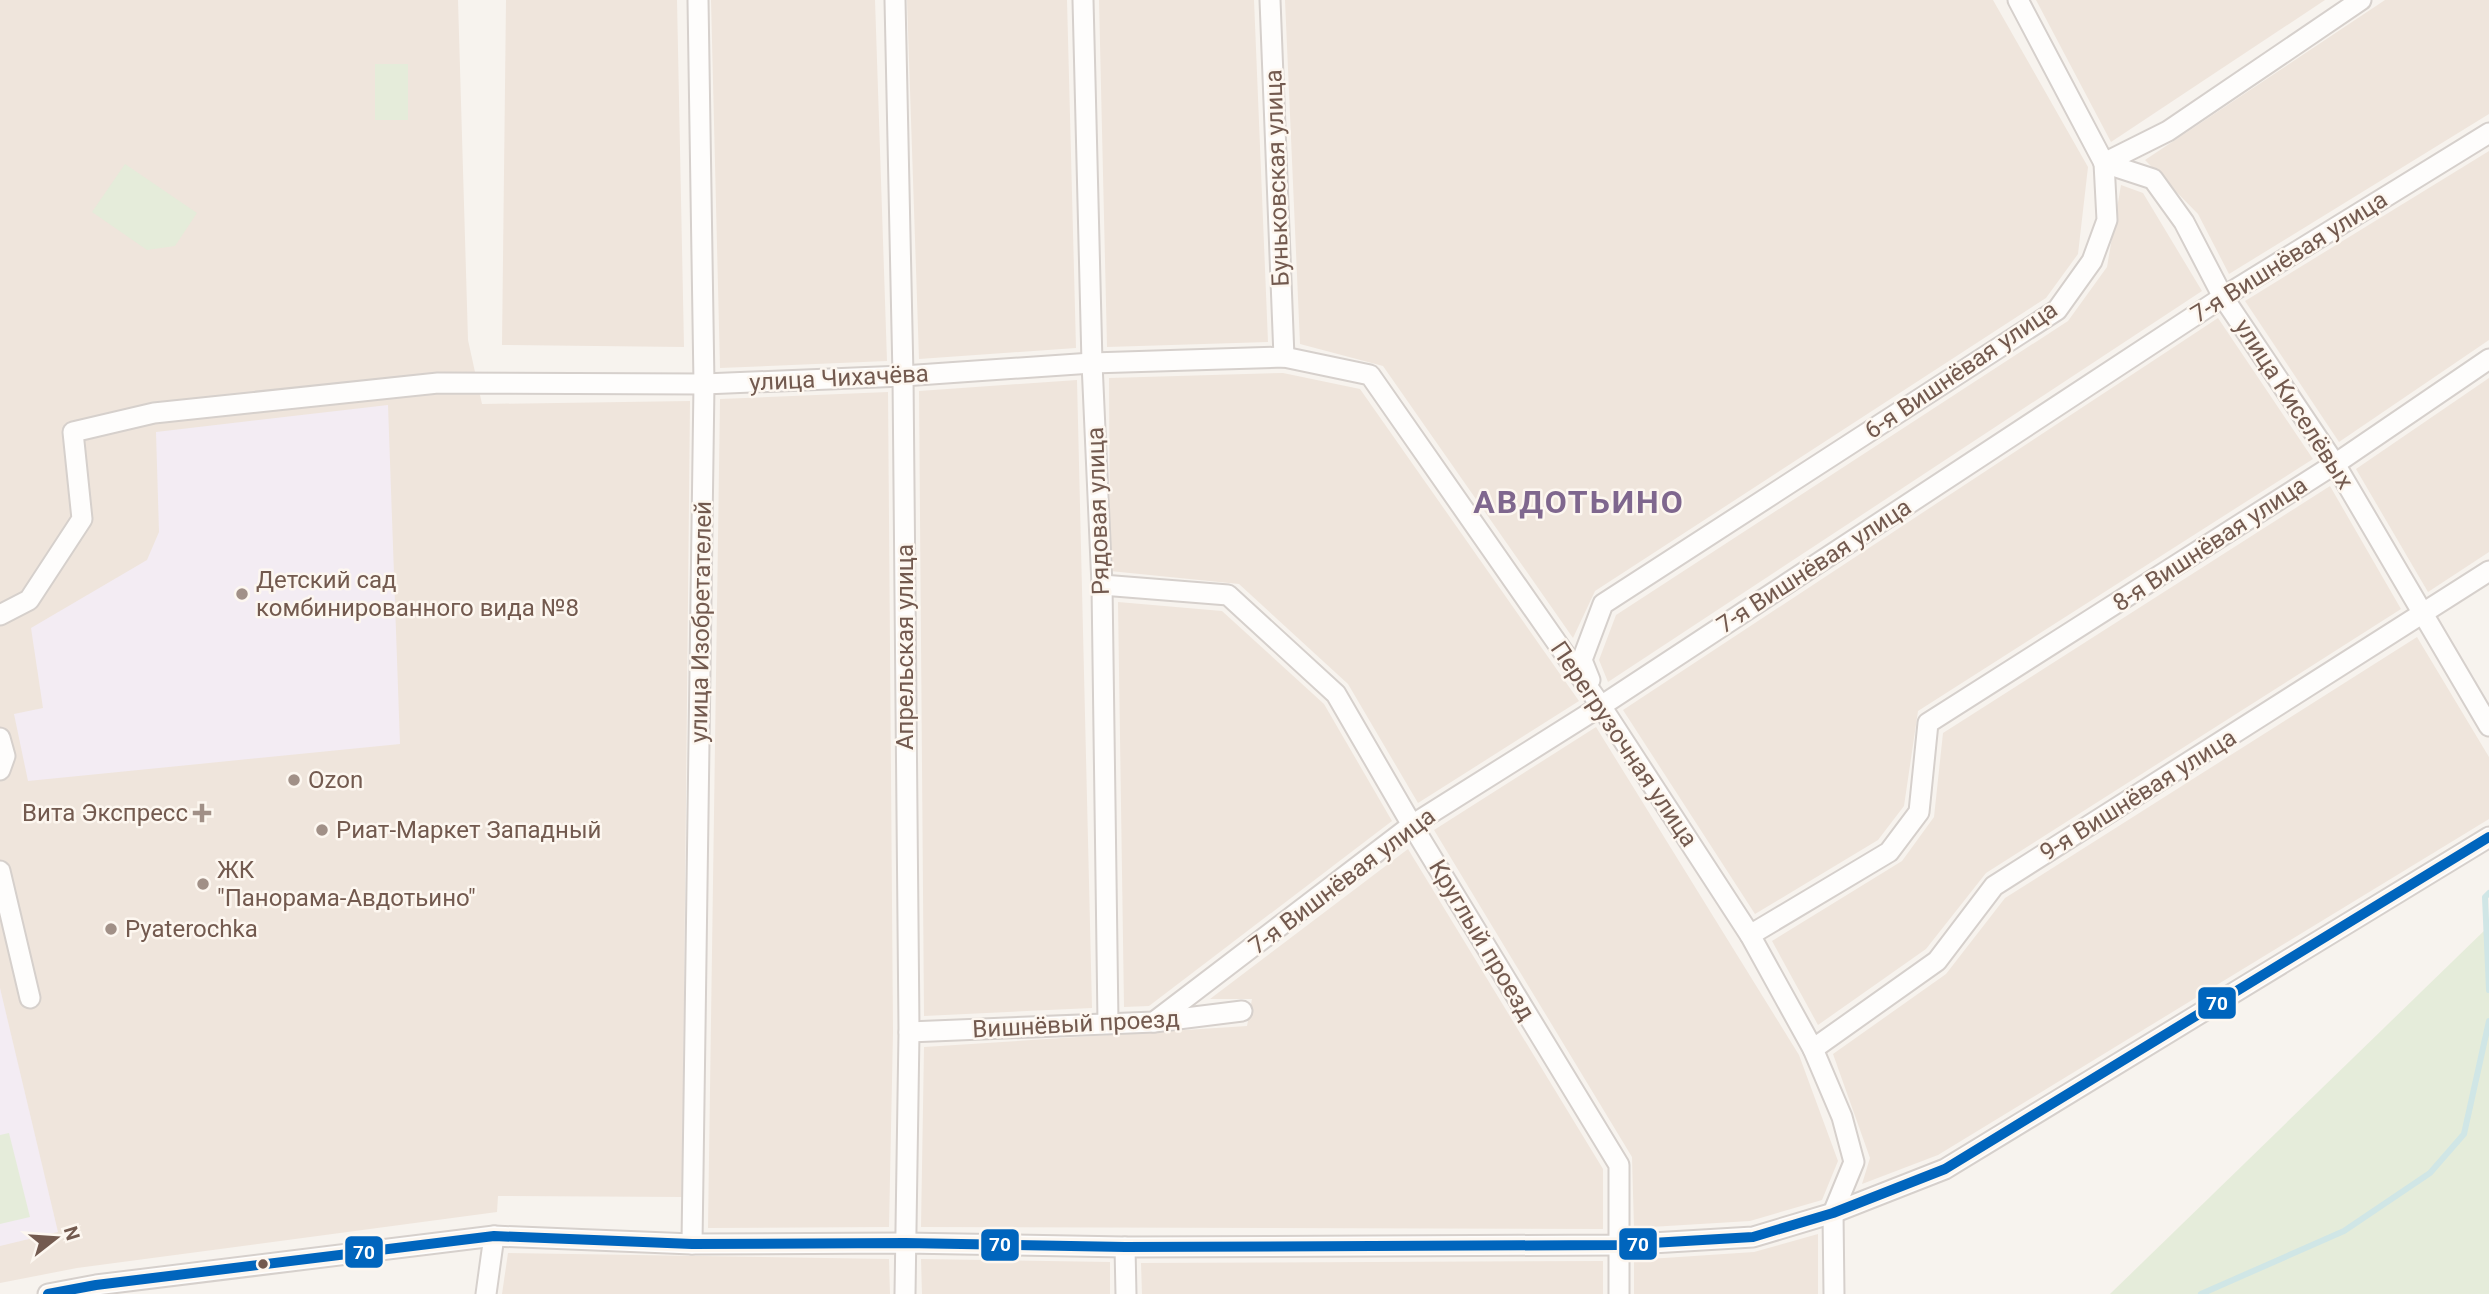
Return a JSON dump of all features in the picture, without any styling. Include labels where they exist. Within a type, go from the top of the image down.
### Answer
[{"type":"street","name":"улица Изобретателей","points":[[692,1244],[704,384],[698,0]]},
{"type":"street","name":"Апрельская улица","points":[[895,0],[903,376],[909,1032],[905,1294]]},
{"type":"street","name":"Рядовая улица","points":[[1083,0],[1092,363],[1102,584],[1108,1023]]},
{"type":"street","name":"Буньковская улица","points":[[1269,0],[1284,357]]},
{"type":"street","points":[[2018,0],[2104,163],[2168,131],[2361,0]]},
{"type":"street","name":"7-я Вишнёвая улица","points":[[1154,1021],[1412,825],[1601,706],[2223,297],[2489,133]]},
{"type":"street","name":"улица Киселёвых","points":[[2104,163],[2152,179],[2184,222],[2223,297],[2335,464],[2489,726]]},
{"type":"street","name":"6-я Вишнёвая улица","points":[[1601,706],[1582,660],[1603,604],[2057,310],[2092,261],[2107,220],[2104,163]]},
{"type":"street","name":"улица Чихачёва","points":[[0,615],[29,600],[82,519],[74,432],[154,413],[438,383],[704,384],[903,376],[1092,363],[1284,357]]},
{"type":"street","name":"Перегрузочная улица","points":[[1284,357],[1370,374],[1601,706],[1751,935],[1813,1049],[1842,1117],[1854,1162],[1833,1213]]},
{"type":"street","name":"8-я Вишнёвая улица","points":[[1751,935],[1889,852],[1919,812],[1928,723],[2335,464],[2489,359]]},
{"type":"street","name":"9-я Вишнёвая улица","points":[[1813,1049],[1937,961],[1994,886],[2489,571]]},
{"type":"street","name":"Круглый проезд","points":[[1102,584],[1228,595],[1336,694],[1412,825],[1619,1165],[1619,1294]]},
{"type":"street","points":[[0,738],[5,757],[0,770]]},
{"type":"street","points":[[48,1294],[494,1236],[692,1244],[905,1243],[1125,1247],[1618,1245],[1753,1237],[1833,1213],[1945,1169],[2489,837]]},
{"type":"street","points":[[0,871],[30,998]]},
{"type":"street","name":"Вишнёвый проезд","points":[[909,1032],[1154,1021],[1242,1011]]},
{"type":"street","points":[[1833,1213],[1834,1294]]},
{"type":"street","points":[[486,1294],[494,1236]]},
{"type":"street","points":[[1125,1247],[1126,1294]]},
{"type":"shaded area","points":[[0,0],[458,0],[468,340],[482,404],[690,401],[682,1197],[498,1196],[497,1212],[77,1268],[0,1283]]},
{"type":"shaded area","points":[[506,0],[677,0],[684,347],[502,345]]},
{"type":"shaded area","points":[[711,0],[875,0],[887,361],[720,368]]},
{"type":"shaded area","points":[[907,0],[1067,0],[1076,348],[919,359]]},
{"type":"shaded area","points":[[1099,0],[1254,0],[1268,342],[1107,347]]},
{"type":"shaded area","points":[[1285,0],[1993,0],[2088,167],[2078,254],[2046,298],[1595,591],[1573,638],[1383,366],[1300,344]]},
{"type":"shaded area","points":[[2036,0],[2325,0],[2111,142]]},
{"type":"shaded area","points":[[2385,0],[2489,0],[2489,114],[2229,274],[2198,214],[2145,160]]},
{"type":"shaded area","points":[[2489,151],[2489,340],[2339,442],[2245,301]]},
{"type":"shaded area","points":[[2121,185],[2143,193],[2202,291],[1608,682],[1599,660],[1616,615],[2068,321],[2107,267]]},
{"type":"shaded area","points":[[2218,318],[2313,459],[1918,711],[1904,806],[1878,840],[1755,914],[1623,710]]},
{"type":"shaded area","points":[[1283,373],[1360,389],[1579,701],[1418,803],[1348,684],[1239,584],[1110,571],[1109,378]]},
{"type":"shaded area","points":[[2489,378],[2489,552],[2428,592],[2356,469]]},
{"type":"shaded area","points":[[1077,380],[1092,1008],[924,1016],[919,391]]},
{"type":"shaded area","points":[[888,392],[893,1032],[889,1227],[708,1228],[720,399]]},
{"type":"shaded area","name":"Детский сад комбинированного вида №8","points":[[388,405],[400,744],[28,781],[14,714],[43,708],[31,628],[147,560],[159,532],[156,432]]},
{"type":"shaded area","points":[[2330,486],[2401,609],[1986,873],[1926,949],[1818,1025],[1772,941],[1902,861],[1934,817],[1943,733]]},
{"type":"shaded area","points":[[1118,602],[1222,611],[1324,704],[1392,821],[1149,1006],[1124,1007]]},
{"type":"shaded area","points":[[2417,637],[2489,757],[2489,819],[1938,1155],[1862,1184],[1870,1158],[1833,1054],[1946,974],[2005,898]]},
{"type":"shaded area","points":[[1596,727],[1799,1055],[1838,1161],[1822,1200],[1750,1221],[1634,1228],[1632,1157],[1434,830]]},
{"type":"shaded area","points":[[1408,849],[1603,1169],[1603,1229],[921,1227],[924,1047],[1247,1026],[1252,999],[1210,999]]},
{"type":"shaded area","points":[[0,988],[58,1232],[0,1246]]},
{"type":"shaded area","points":[[1818,1234],[1818,1294],[1634,1294],[1634,1260],[1754,1252]]},
{"type":"shaded area","points":[[508,1253],[889,1259],[890,1294],[502,1294]]},
{"type":"shaded area","points":[[921,1259],[1110,1262],[1110,1294],[922,1294]]},
{"type":"shaded area","points":[[1603,1261],[1603,1294],[1142,1294],[1141,1263]]},
{"type":"green space","points":[[375,64],[408,64],[408,120],[375,120]]},
{"type":"green space","points":[[125,164],[197,213],[175,246],[147,250],[92,212]]},
{"type":"green space","points":[[2489,926],[2489,1294],[2110,1294]]},
{"type":"green space","points":[[9,1133],[30,1217],[0,1224],[0,1135]]},
{"type":"waterway","points":[[2489,893],[2485,897],[2489,990]]},
{"type":"waterway","points":[[2201,1294],[2344,1231],[2430,1173],[2464,1134],[2489,1021]]},
{"type":"transit line","name":"70","points":[[48,1294],[96,1285],[494,1236],[692,1244],[905,1243],[1125,1247],[1618,1245],[1753,1237],[1833,1213],[1945,1169],[2489,837]]},
{"type":"place","name":"Детский сад комбинированного вида №8","points":[[242,594]]},
{"type":"place","name":"Ozon","points":[[294,780]]},
{"type":"place","name":"Вита Экспресс","points":[[202,813]]},
{"type":"place","name":"Риат-Маркет Западный","points":[[322,830]]},
{"type":"place","name":"ЖК \"Панорама-Авдотьино\"","points":[[203,884]]},
{"type":"place","name":"Pyaterochka","points":[[111,929]]},
{"type":"district","name":"АВДОТЬИНО","points":[[1579,502]]}]
